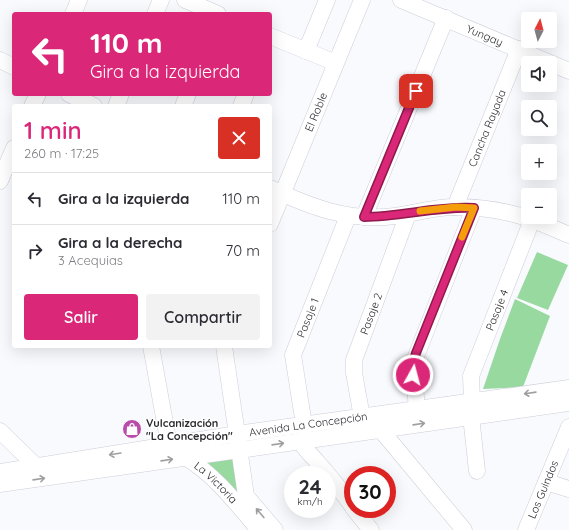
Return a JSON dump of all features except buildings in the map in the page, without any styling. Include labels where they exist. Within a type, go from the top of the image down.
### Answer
[{"type":"street","points":[[74,12],[79,0]]},
{"type":"street","points":[[156,12],[161,0]]},
{"type":"street","points":[[185,0],[213,12]]},
{"type":"street","points":[[306,51],[326,0]]},
{"type":"street","name":"El Roble","points":[[272,213],[276,191],[336,63],[362,0]]},
{"type":"street","name":"Yungay","points":[[402,0],[569,70]]},
{"type":"street","name":"Pasaje 1","points":[[304,425],[293,355],[446,18]]},
{"type":"street","points":[[272,38],[336,63]]},
{"type":"street","name":"Cancha Rayada","points":[[456,207],[518,49]]},
{"type":"street","points":[[0,60],[12,66]]},
{"type":"street","points":[[73,96],[90,104]]},
{"type":"street","points":[[0,181],[8,152]]},
{"type":"street","points":[[276,191],[330,212],[356,216],[386,217],[456,207],[509,212],[521,216]]},
{"type":"street","points":[[417,409],[413,364],[474,208]]},
{"type":"street","name":"Pasaje 2","points":[[373,420],[354,373],[354,360],[408,214]]},
{"type":"street","name":"Pasaje 4","points":[[477,471],[471,376],[530,224]]},
{"type":"street","points":[[542,224],[569,235]]},
{"type":"street","points":[[152,348],[169,445]]},
{"type":"street","points":[[224,348],[238,442]]},
{"type":"street","name":"Avenida La Concepción","points":[[0,472],[169,445],[302,441],[417,409],[472,409],[569,388]]},
{"type":"street","name":"Avenida La Concepción","points":[[0,484],[185,457],[304,425],[373,420],[472,409],[569,403]]},
{"type":"street","points":[[373,420],[464,530]]},
{"type":"street","name":"Los Guindos","points":[[526,530],[569,427]]},
{"type":"street","points":[[0,431],[36,466]]},
{"type":"street","points":[[302,441],[308,452],[318,462],[344,495]]},
{"type":"street","name":"La Victoria","points":[[238,442],[245,503],[260,530]]},
{"type":"street","name":"La Victoria","points":[[185,457],[201,467],[275,530]]},
{"type":"street","points":[[546,482],[569,490]]},
{"type":"street","points":[[362,518],[371,530]]},
{"type":"green space","points":[[537,252],[568,265],[548,310],[517,298]]},
{"type":"green space","points":[[515,299],[550,316],[523,387],[483,389],[500,339]]},
{"type":"green space","points":[[232,454],[238,493],[235,493],[203,458]]},
{"type":"slow traffic","points":[[420,211],[456,207],[474,208],[462,237]]},
{"type":"place","name":"Vulcanización \"La Concepción\"","points":[[132,429]]},
{"type":"route","points":[[413,375],[413,364],[416,353],[474,208],[442,208],[394,216],[364,217],[416,91]]}]
